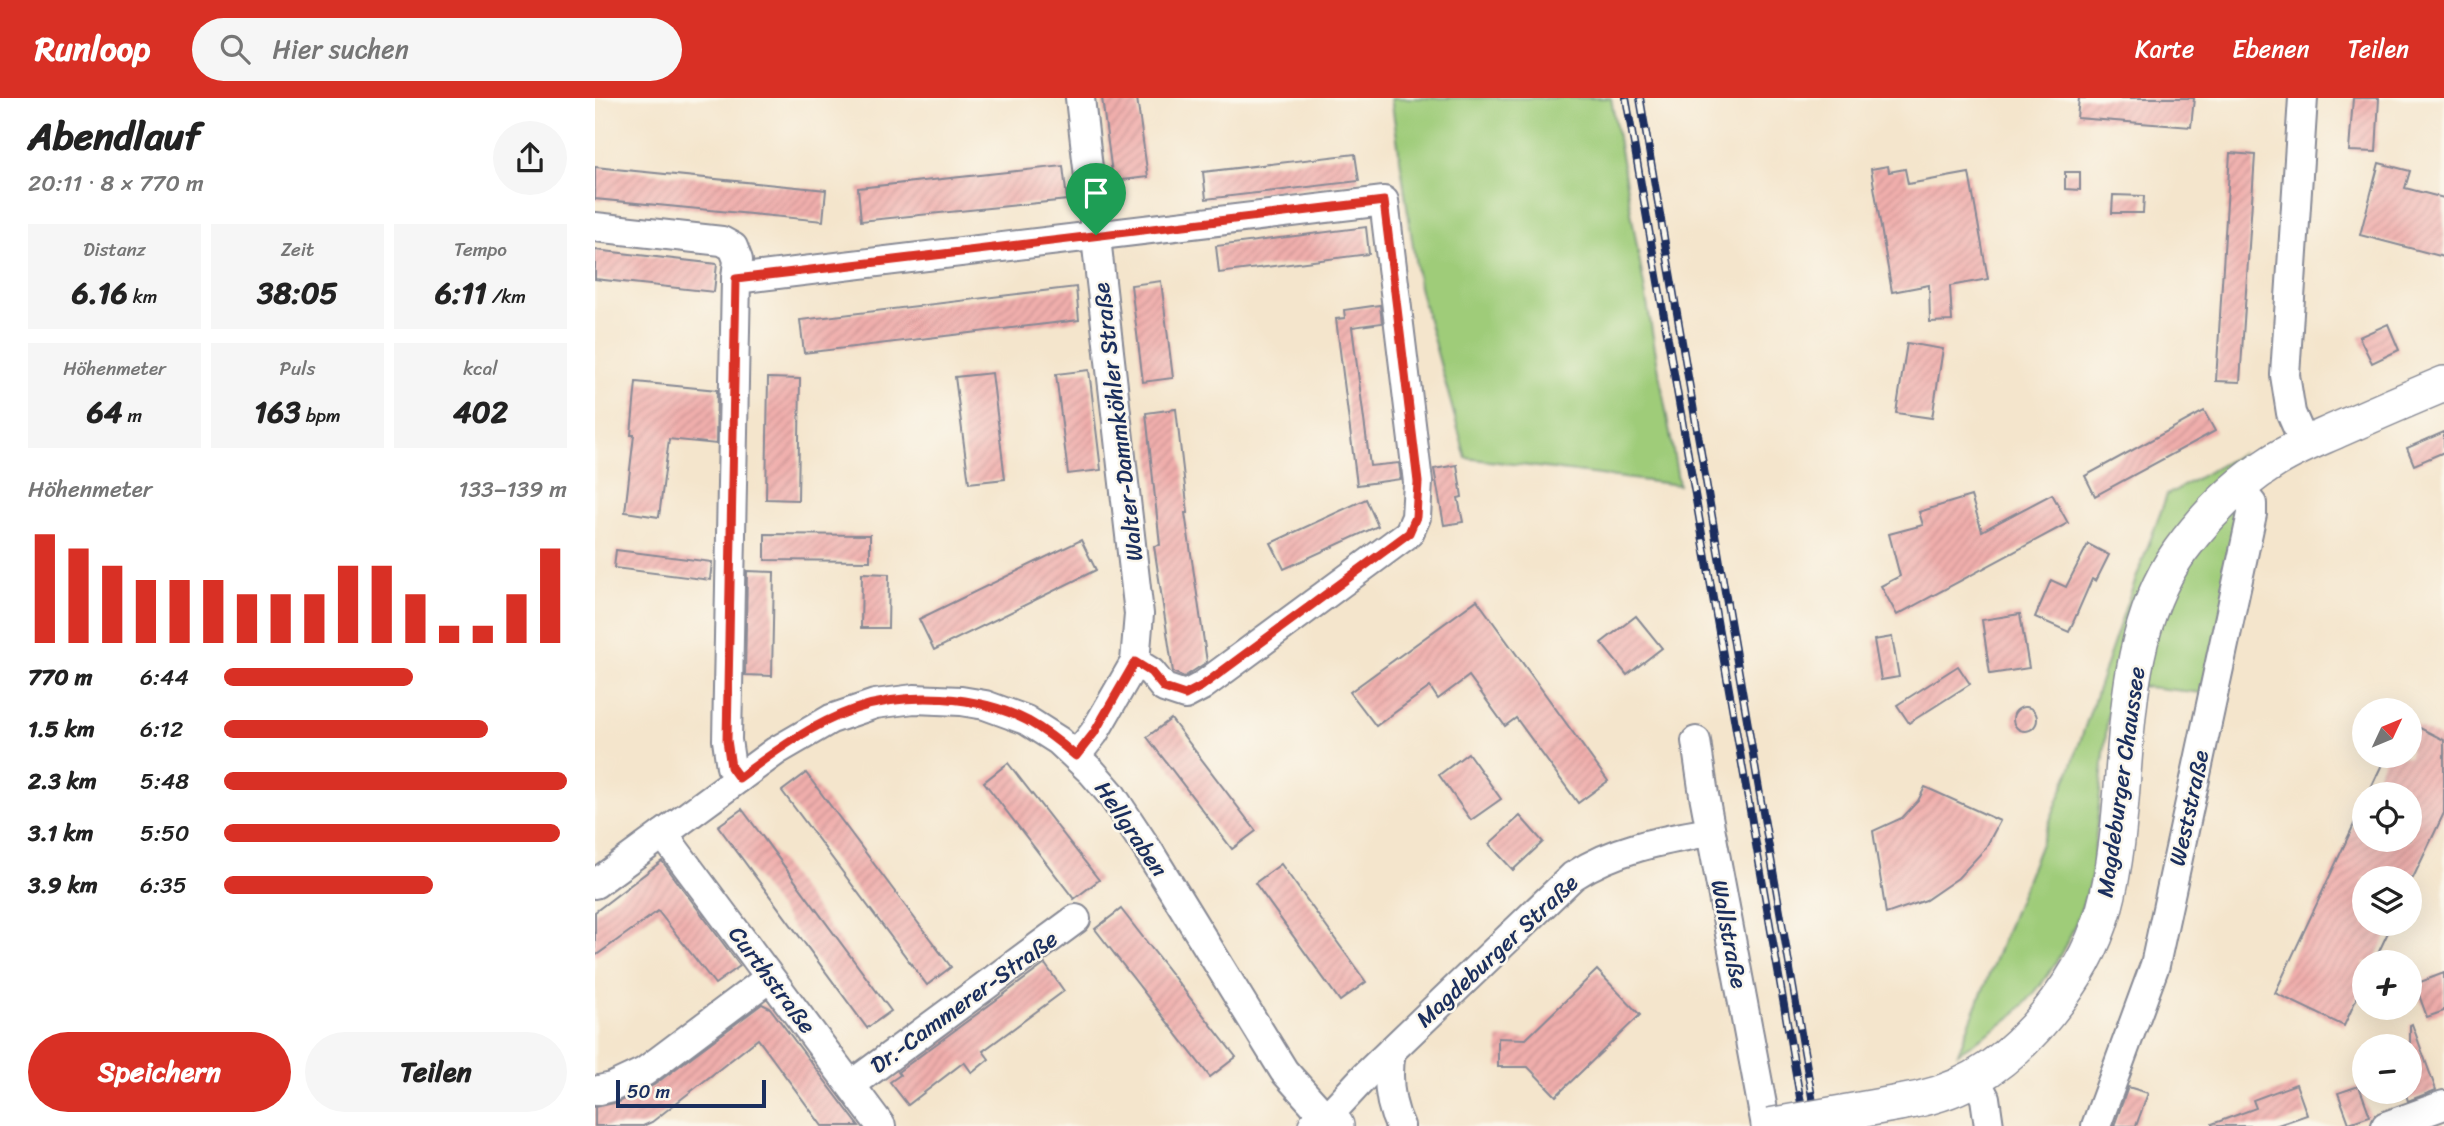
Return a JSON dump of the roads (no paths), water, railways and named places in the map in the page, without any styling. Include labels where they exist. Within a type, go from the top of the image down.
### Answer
[{"type":"main road","name":"Magdeburger Chaussee","points":[[1768,1126],[1945,1093],[1975,1078],[2000,1061],[2036,1027],[2064,993],[2088,952],[2104,909],[2113,859],[2136,665],[2148,615],[2179,553],[2196,530],[2238,487],[2272,462],[2305,444],[2444,384]]},
{"type":"street","name":"Walter-Dammköhler Straße","points":[[1076,756],[1094,733],[1135,662],[1139,614],[1080,98]]},
{"type":"street","points":[[2303,98],[2286,346],[2287,400],[2305,444]]},
{"type":"street","points":[[736,279],[1384,201],[1418,482],[1416,517],[1409,533],[1202,686],[1185,695],[1164,688],[1151,672],[1135,662]]},
{"type":"street","points":[[595,227],[722,241],[733,247],[738,260],[727,740],[731,767],[739,778]]},
{"type":"street","name":"Weststraße","points":[[2096,1126],[2155,965],[2252,514],[2252,504],[2238,487]]},
{"type":"street","name":"Hellgraben","points":[[595,884],[795,738],[831,719],[874,704],[914,699],[985,705],[1042,729],[1076,756],[1111,794],[1131,822],[1284,1072],[1326,1123]]},
{"type":"street","name":"Wallstraße","points":[[1696,741],[1710,832],[1768,1126]]},
{"type":"street","name":"Magdeburger Straße","points":[[1326,1123],[1391,1051],[1573,876],[1596,861],[1620,852],[1710,832]]},
{"type":"street","name":"Curthstraße","points":[[663,834],[881,1126]]},
{"type":"street","name":"Dr.-Cammerer-Straße","points":[[851,1085],[1076,919]]},
{"type":"street","points":[[595,1091],[612,1087],[644,1072],[769,978]]},
{"type":"street","points":[[1391,1051],[1389,1078],[1393,1109],[1400,1126]]},
{"type":"street","points":[[1975,1078],[1985,1098],[1989,1126]]},
{"type":"street","points":[[2386,1126],[2444,1105]]},
{"type":"railway","points":[[1626,98],[1805,1126]]},
{"type":"railway","points":[[1640,98],[1817,1126]]}]
